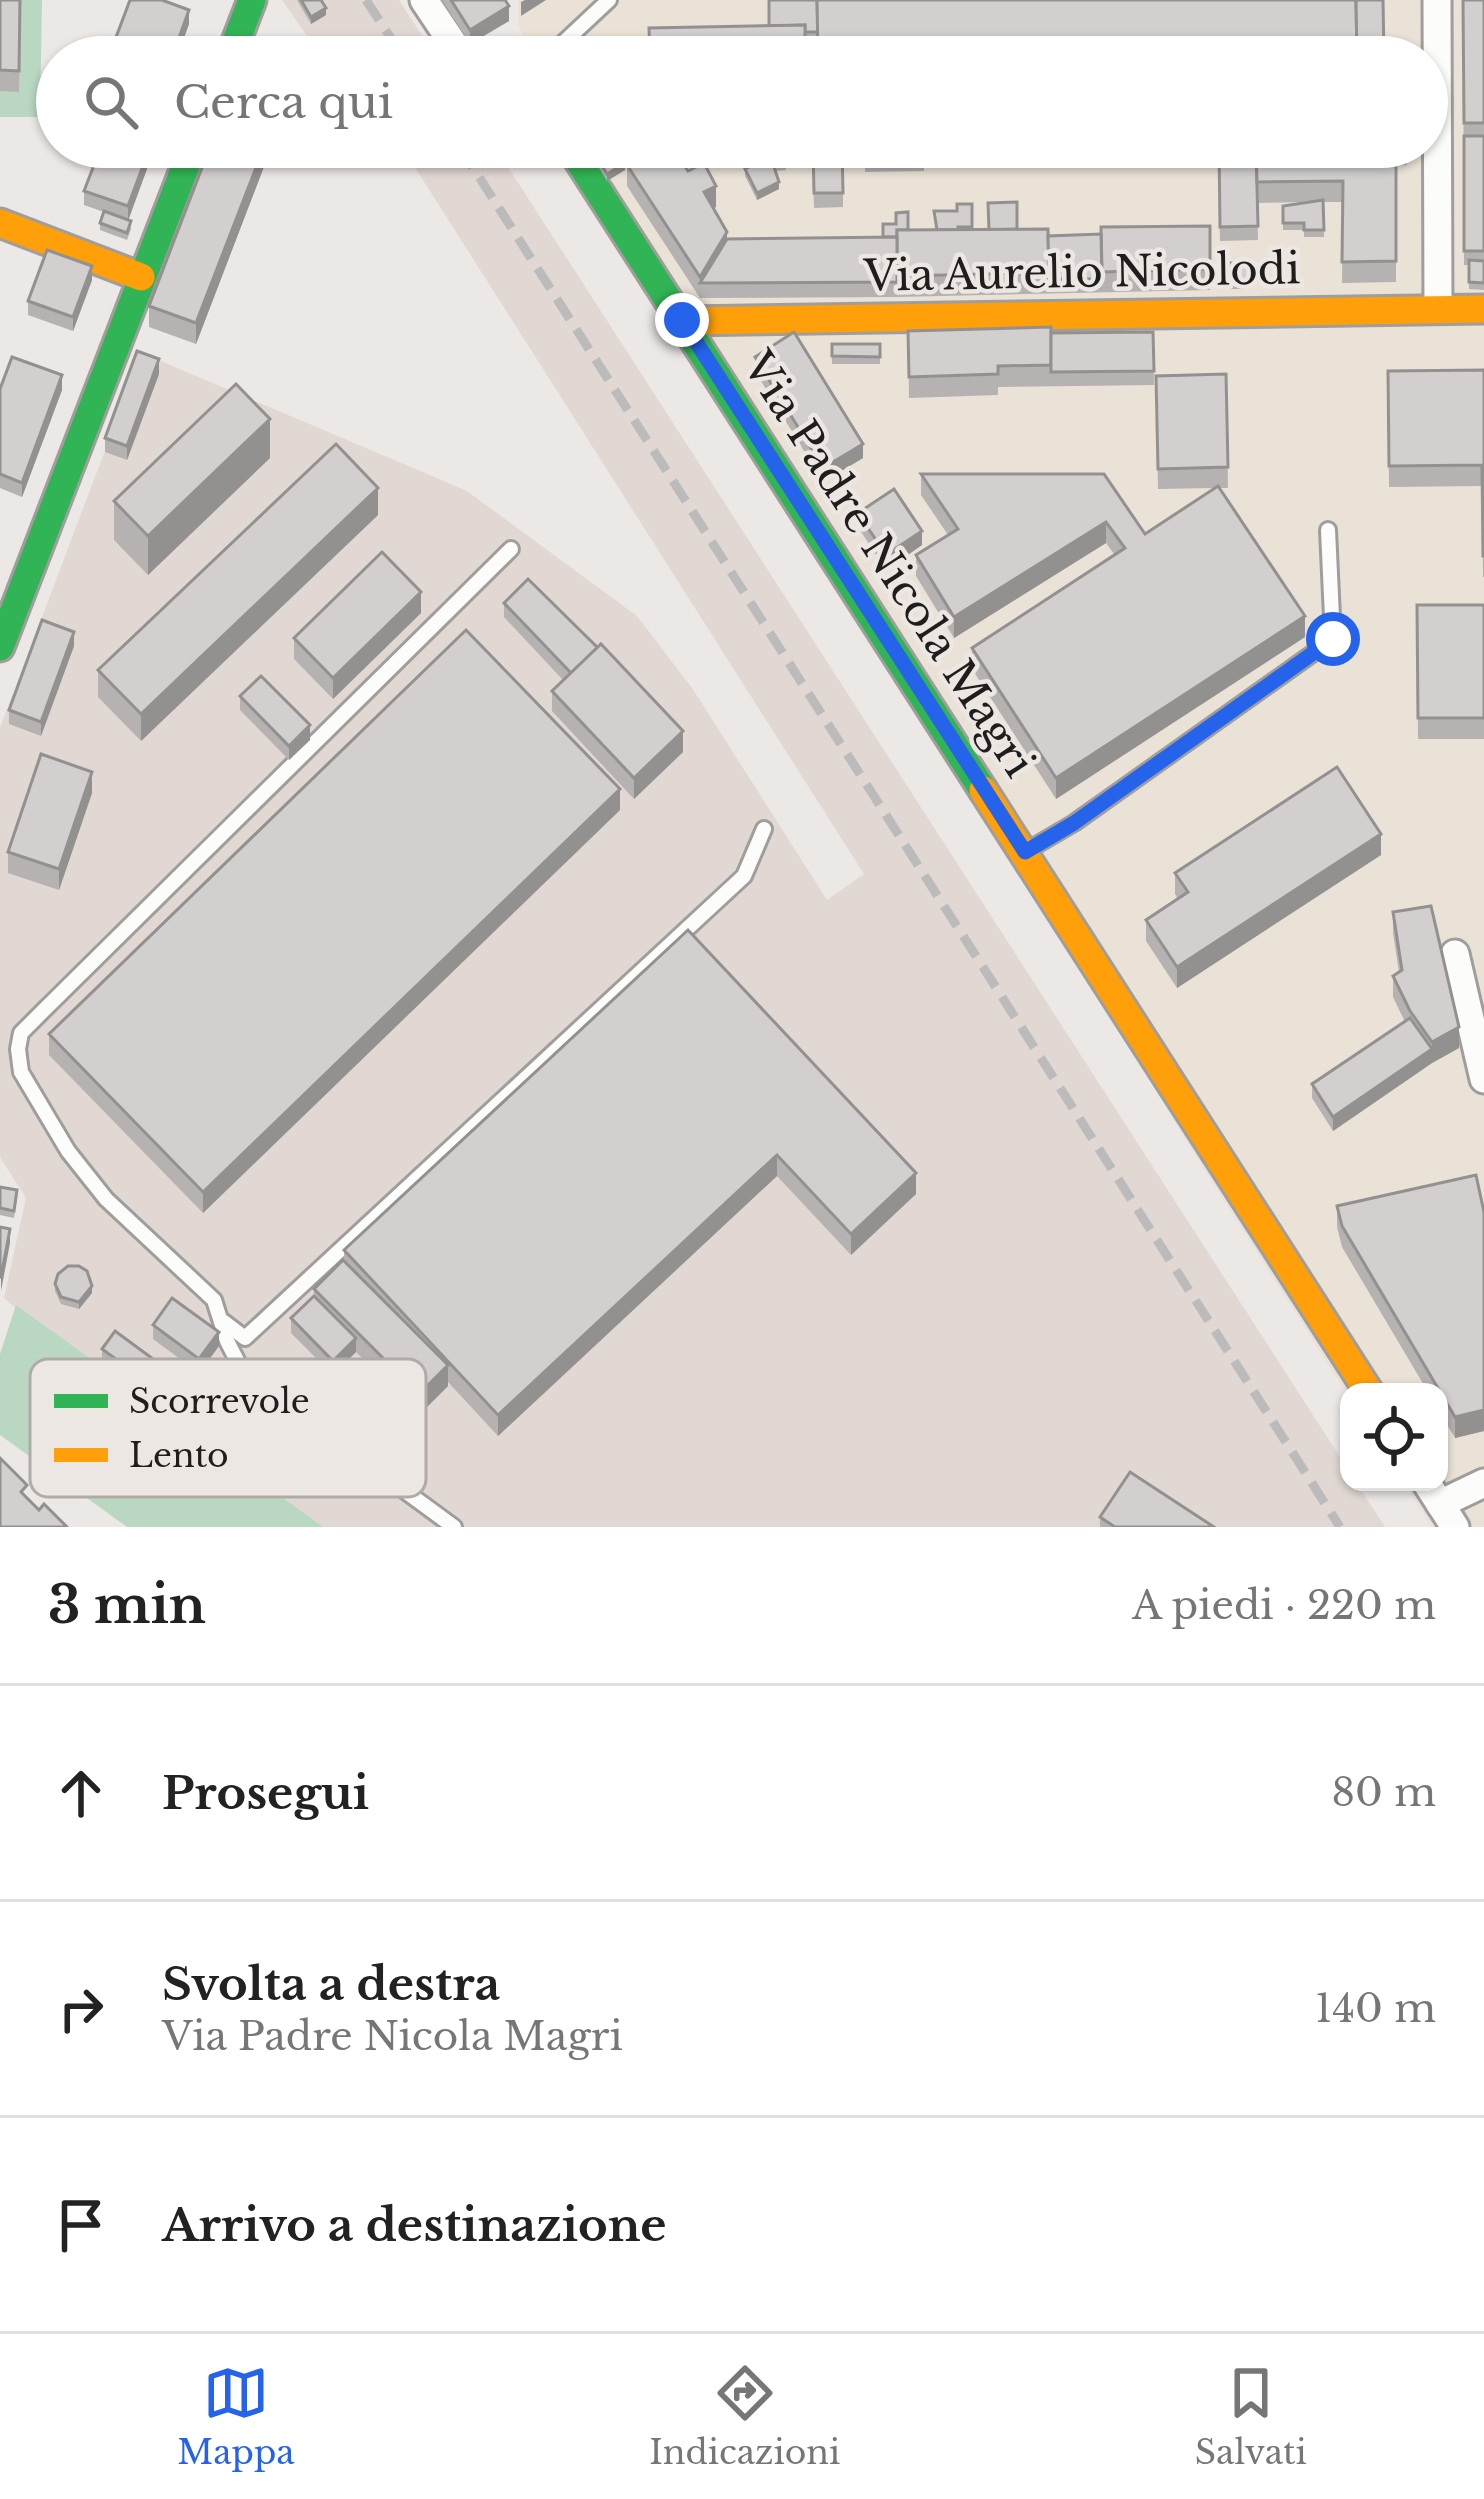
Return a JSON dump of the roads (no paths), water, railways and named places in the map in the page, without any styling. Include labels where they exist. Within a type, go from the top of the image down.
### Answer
[{"type":"street","points":[[238,36],[252,0]]},
{"type":"street","points":[[424,0],[447,36]]},
{"type":"street","points":[[1437,0],[1437,36]]},
{"type":"street","points":[[0,646],[185,168]]},
{"type":"street","name":"Via Padre Nicola Magri","points":[[584,168],[1363,1383]]},
{"type":"street","points":[[1438,168],[1438,309]]},
{"type":"street","points":[[0,223],[141,277]]},
{"type":"street","name":"Via Aurelio Nicolodi","points":[[682,320],[1484,309]]},
{"type":"street","points":[[1455,954],[1484,1079]]},
{"type":"street","points":[[1440,1504],[1484,1483]]},
{"type":"lane","points":[[570,36],[609,0]]},
{"type":"lane","points":[[1025,852],[1074,823],[1333,639],[1328,530]]},
{"type":"lane","points":[[236,1359],[214,1300],[106,1199],[68,1151],[21,1072],[21,1033],[511,549]]},
{"type":"lane","points":[[224,1322],[245,1338],[744,876],[764,829]]},
{"type":"lane","points":[[413,1497],[454,1527]]},
{"type":"railway","points":[[366,0],[389,36]]},
{"type":"railway","points":[[473,168],[1340,1527]]}]
